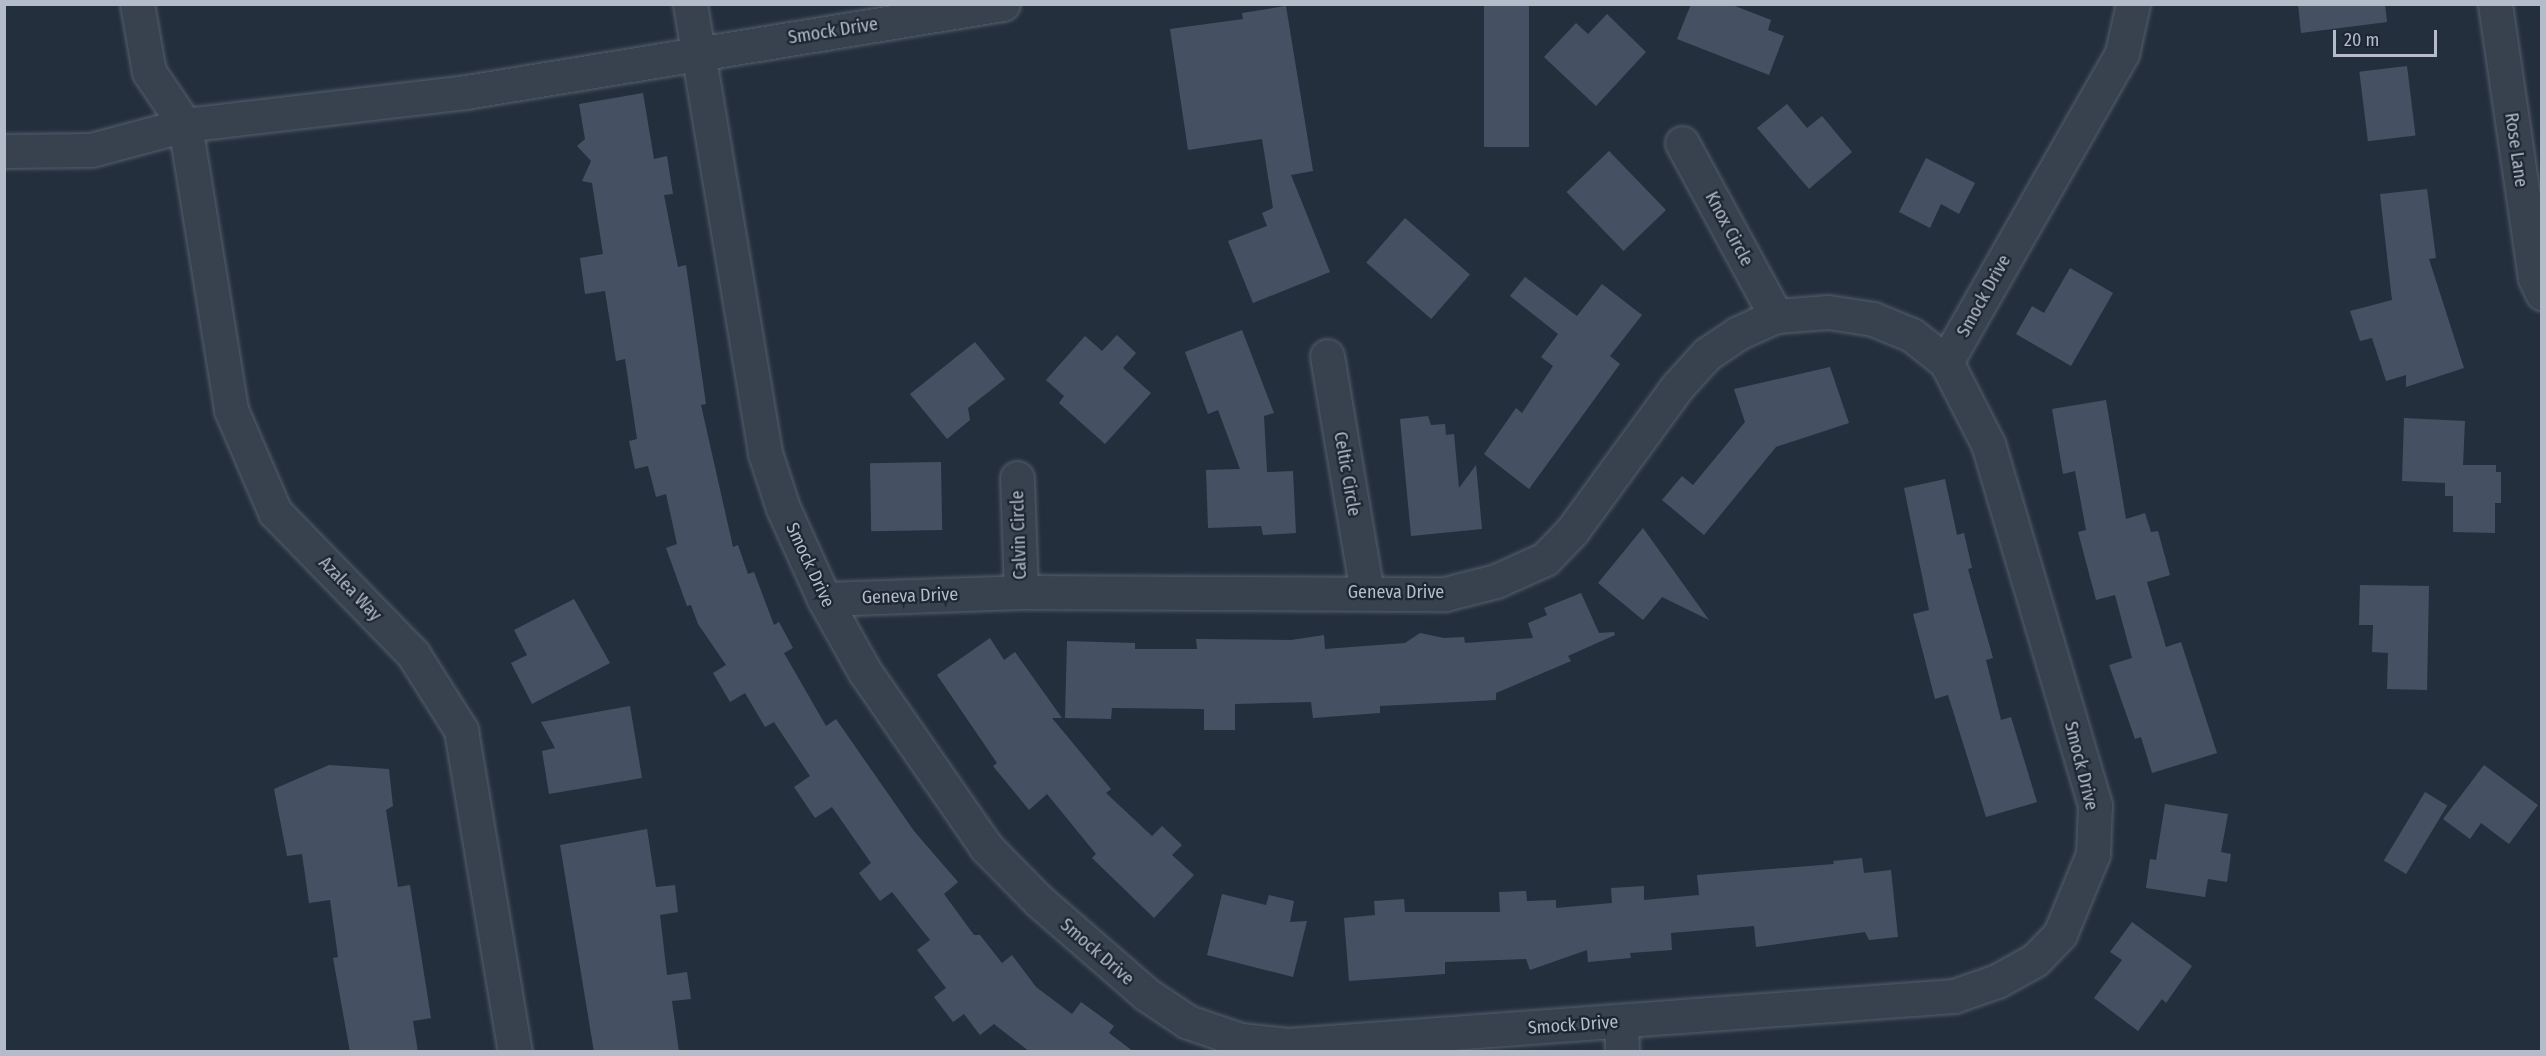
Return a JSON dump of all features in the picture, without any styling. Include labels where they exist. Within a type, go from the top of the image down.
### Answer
[{"type":"street","points":[[137,4],[149,72],[185,125]]},
{"type":"street","name":"Smock Drive","points":[[690,4],[765,453],[783,508],[824,599],[865,672],[986,847],[1038,900],[1108,962],[1146,994],[1188,1022],[1241,1040],[1288,1045],[1621,1036],[1954,996],[1997,981],[2035,960],[2060,934],[2093,854],[2095,805],[1988,444],[1946,362],[2122,52],[2133,4]]},
{"type":"street","name":"Smock Drive","points":[[698,52],[1003,4]]},
{"type":"street","name":"Rose Lane","points":[[2495,4],[2535,278],[2541,293]]},
{"type":"street","points":[[4,151],[91,150],[185,125],[466,92],[698,52]]},
{"type":"street","name":"Azalea Way","points":[[185,125],[231,410],[275,512],[413,654],[461,730],[516,1052]]},
{"type":"street","name":"Knox Circle","points":[[1682,143],[1776,316]]},
{"type":"street","name":"Geneva Drive","points":[[824,599],[1021,592],[1445,594],[1496,581],[1545,559],[1572,531],[1677,387],[1707,354],[1738,333],[1776,316],[1828,312],[1873,319],[1912,335],[1946,362]]},
{"type":"street","name":"Celtic Circle","points":[[1326,356],[1367,592]]},
{"type":"street","name":"Calvin Circle","points":[[1017,478],[1021,592]]},
{"type":"building","points":[[1484,4],[1529,4],[1529,147],[1484,147]]},
{"type":"building","points":[[1691,4],[1730,4],[1771,20],[1768,30],[1784,36],[1769,75],[1677,39]]},
{"type":"building","points":[[2298,4],[2385,4],[2387,22],[2301,33]]},
{"type":"building","points":[[1286,6],[1313,171],[1291,175],[1330,272],[1253,303],[1228,241],[1267,226],[1262,213],[1273,208],[1262,139],[1188,150],[1170,29],[1243,19],[1242,13]]},
{"type":"building","points":[[1607,14],[1646,52],[1596,106],[1544,57],[1576,23],[1588,34]]},
{"type":"building","points":[[2407,66],[2416,135],[2368,141],[2359,72]]},
{"type":"building","points":[[643,93],[654,159],[667,156],[673,194],[664,195],[678,267],[686,265],[706,404],[701,405],[733,547],[738,545],[748,574],[754,572],[774,625],[779,622],[793,648],[784,653],[826,726],[836,719],[914,831],[958,882],[944,894],[974,935],[980,935],[1002,963],[1012,955],[1036,987],[1072,1014],[1081,1002],[1114,1026],[1109,1033],[1134,1052],[1030,1052],[994,1024],[980,1035],[964,1014],[953,1022],[934,997],[946,988],[917,950],[930,940],[892,892],[880,901],[859,873],[871,863],[832,807],[815,818],[794,787],[810,776],[774,722],[765,727],[745,693],[730,702],[713,673],[726,665],[698,624],[691,605],[687,606],[666,548],[677,544],[666,494],[656,497],[648,466],[635,469],[629,441],[637,439],[625,359],[616,361],[605,291],[585,294],[580,258],[603,254],[592,183],[582,181],[591,161],[577,146],[585,139],[579,104]]},
{"type":"building","points":[[1787,104],[1807,128],[1822,116],[1852,152],[1809,189],[1757,128]]},
{"type":"building","points":[[1609,151],[1666,210],[1624,251],[1567,192]]},
{"type":"building","points":[[1926,158],[1975,183],[1959,214],[1941,204],[1930,228],[1899,212]]},
{"type":"building","points":[[2427,189],[2436,258],[2429,259],[2464,368],[2406,387],[2406,375],[2386,381],[2372,338],[2360,341],[2350,311],[2392,300],[2380,194]]},
{"type":"building","points":[[1405,218],[1470,274],[1431,319],[1366,263]]},
{"type":"building","points":[[2070,268],[2113,293],[2071,366],[2016,334],[2032,306],[2044,313]]},
{"type":"building","points":[[1525,277],[1577,316],[1602,284],[1642,315],[1610,356],[1620,364],[1529,489],[1484,454],[1516,408],[1522,413],[1553,366],[1541,357],[1558,334],[1510,296]]},
{"type":"building","points":[[1242,330],[1274,413],[1264,416],[1267,472],[1293,471],[1296,533],[1263,535],[1261,526],[1208,528],[1206,470],[1240,469],[1218,410],[1208,414],[1185,352]]},
{"type":"building","points":[[1117,335],[1136,353],[1123,368],[1151,393],[1105,444],[1059,403],[1064,396],[1046,380],[1085,336],[1102,351]]},
{"type":"building","points":[[975,342],[1005,379],[968,408],[970,420],[947,439],[910,394]]},
{"type":"building","points":[[1830,367],[1849,423],[1776,447],[1704,535],[1662,500],[1682,476],[1693,485],[1745,422],[1734,389]]},
{"type":"building","points":[[2106,400],[2126,519],[2145,513],[2151,532],[2158,531],[2170,575],[2147,582],[2166,647],[2181,642],[2217,753],[2152,773],[2141,737],[2135,739],[2109,665],[2132,658],[2115,595],[2096,600],[2078,532],[2086,530],[2075,471],[2063,474],[2052,409]]},
{"type":"building","points":[[1428,416],[1431,425],[1445,424],[1446,435],[1454,434],[1459,488],[1476,465],[1482,529],[1411,536],[1400,419]]},
{"type":"building","points":[[2404,418],[2465,421],[2463,465],[2496,465],[2496,472],[2501,472],[2501,503],[2495,503],[2495,533],[2453,532],[2453,496],[2445,496],[2445,483],[2402,481]]},
{"type":"building","points":[[941,462],[942,530],[871,531],[870,463]]},
{"type":"building","points":[[1945,479],[1957,535],[1964,533],[1972,568],[1968,569],[1993,658],[1986,660],[2001,720],[2011,717],[2037,802],[1986,817],[1948,695],[1935,699],[1913,614],[1929,610],[1904,488]]},
{"type":"building","points":[[1643,528],[1709,620],[1662,597],[1643,620],[1598,583]]},
{"type":"building","points":[[2360,585],[2429,586],[2427,690],[2387,689],[2388,653],[2372,652],[2373,625],[2359,625]]},
{"type":"building","points":[[1581,593],[1599,633],[1614,632],[1615,635],[1568,656],[1571,661],[1496,693],[1496,700],[1380,706],[1380,713],[1313,718],[1311,702],[1235,704],[1235,730],[1204,730],[1204,709],[1112,708],[1111,719],[1065,718],[1067,641],[1135,643],[1135,649],[1197,649],[1196,639],[1291,640],[1324,635],[1325,649],[1405,643],[1420,633],[1444,638],[1464,637],[1465,643],[1533,638],[1528,623],[1547,615],[1544,608]]},
{"type":"building","points":[[574,599],[610,663],[532,704],[511,663],[527,655],[514,630]]},
{"type":"building","points":[[990,638],[1004,660],[1015,652],[1062,718],[1052,718],[1111,789],[1106,793],[1152,836],[1162,826],[1182,845],[1172,855],[1194,875],[1154,918],[1092,858],[1096,854],[1047,794],[1029,810],[993,766],[997,763],[937,675]]},
{"type":"building","points":[[630,706],[642,778],[549,794],[542,751],[555,748],[541,722]]},
{"type":"building","points":[[329,765],[389,769],[393,806],[386,810],[398,887],[410,885],[431,1018],[413,1021],[418,1052],[350,1052],[333,958],[338,957],[330,900],[309,903],[302,854],[287,856],[274,789]]},
{"type":"building","points":[[2484,765],[2538,805],[2509,844],[2481,823],[2470,839],[2443,819]]},
{"type":"building","points":[[2425,792],[2447,805],[2406,874],[2384,861]]},
{"type":"building","points":[[2165,804],[2228,814],[2221,852],[2231,854],[2227,882],[2208,879],[2205,897],[2146,888],[2150,859],[2156,860]]},
{"type":"building","points":[[647,829],[656,887],[675,885],[678,912],[660,915],[667,975],[687,972],[691,999],[672,1001],[679,1052],[594,1052],[560,845]]},
{"type":"building","points":[[1862,858],[1864,873],[1891,870],[1898,937],[1869,940],[1865,932],[1756,947],[1754,926],[1671,933],[1672,950],[1630,953],[1631,958],[1588,962],[1587,950],[1530,970],[1526,959],[1445,962],[1445,974],[1349,981],[1344,918],[1375,915],[1374,901],[1404,899],[1405,912],[1500,912],[1499,892],[1526,891],[1527,901],[1556,900],[1556,908],[1612,903],[1611,888],[1644,886],[1644,900],[1699,895],[1697,875],[1834,864],[1833,861]]},
{"type":"building","points":[[1222,894],[1266,905],[1269,895],[1294,901],[1290,922],[1307,921],[1293,977],[1207,955]]},
{"type":"building","points":[[2132,922],[2192,966],[2166,1003],[2162,999],[2138,1031],[2094,998],[2122,960],[2110,952]]}]
